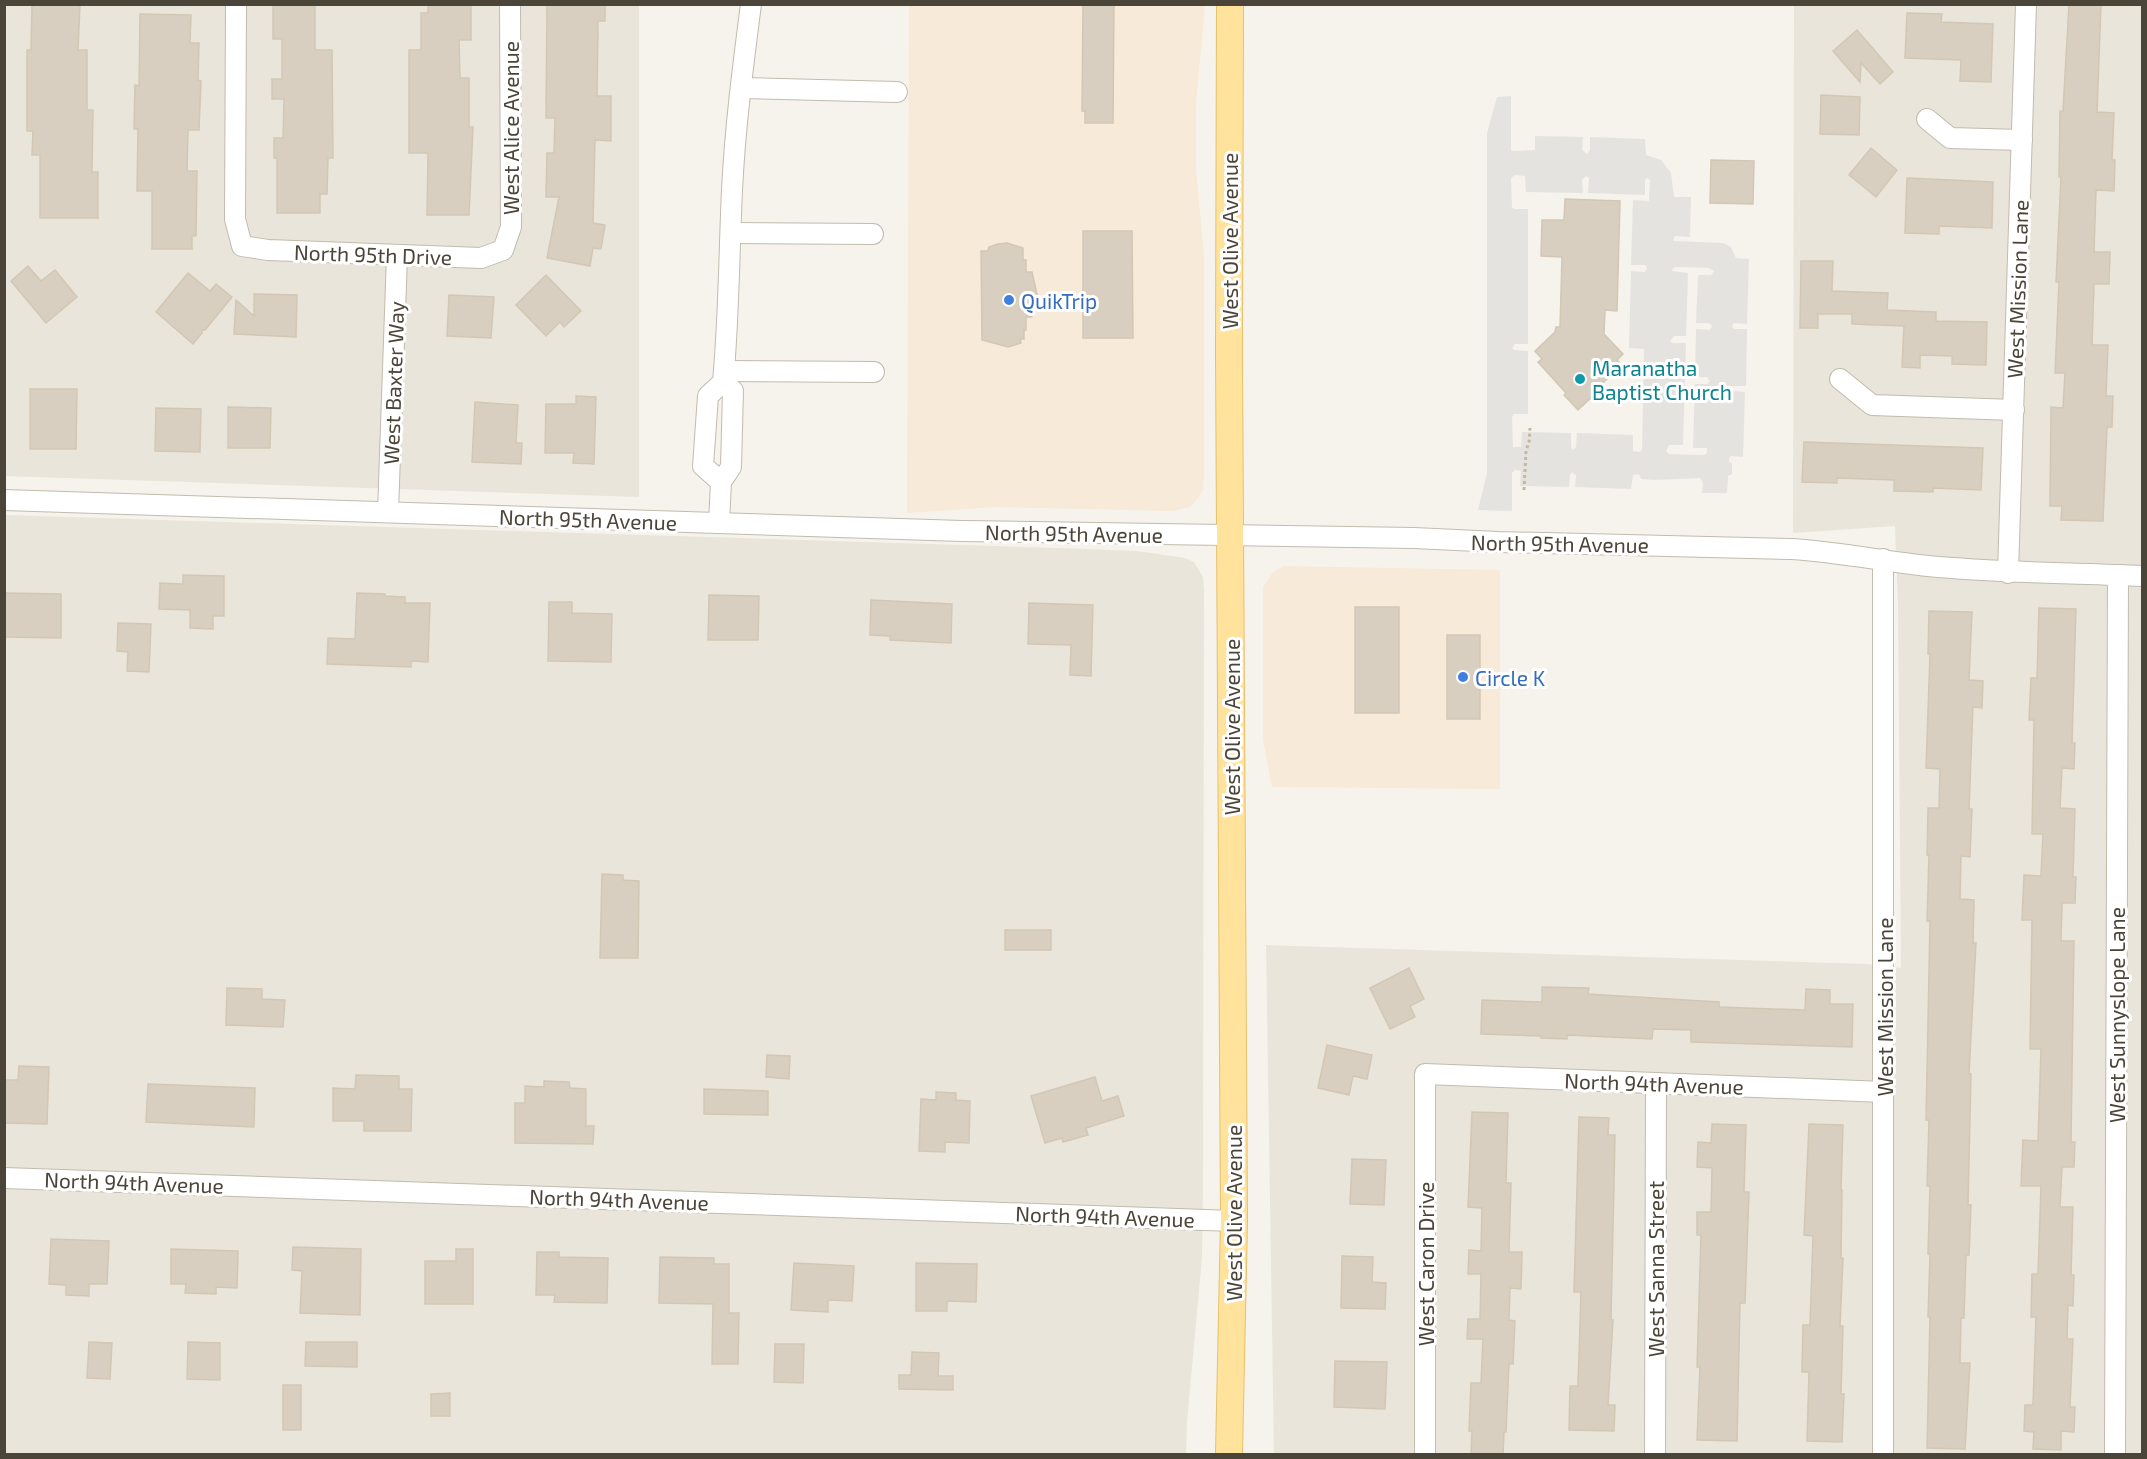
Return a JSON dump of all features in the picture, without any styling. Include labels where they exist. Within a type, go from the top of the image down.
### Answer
[{"type":"main road","name":"West Olive Avenue","points":[[1230,4],[1234,1221],[1231,1453]]},
{"type":"street","name":"North 95th Drive","points":[[236,4],[235,219],[242,246],[268,250],[481,258],[503,250]]},
{"type":"street","name":"West Alice Avenue","points":[[503,250],[511,227],[510,4]]},
{"type":"street","points":[[721,482],[703,466],[708,396],[724,377],[728,343],[732,189],[751,4]]},
{"type":"street","name":"West Mission Lane","points":[[2008,573],[2026,4]]},
{"type":"street","points":[[742,88],[897,92]]},
{"type":"street","points":[[1927,119],[1950,138],[2022,140]]},
{"type":"street","points":[[731,233],[873,234]]},
{"type":"street","name":"West Baxter Way","points":[[388,512],[397,255]]},
{"type":"street","points":[[724,377],[874,372]]},
{"type":"street","points":[[719,523],[721,482],[731,467],[733,391],[724,377]]},
{"type":"street","points":[[1840,379],[1872,405],[2014,410]]},
{"type":"street","name":"North 95th Avenue","points":[[4,500],[962,531],[1230,535],[1792,549],[1925,566],[2008,573],[2142,576]]},
{"type":"street","name":"West Mission Lane","points":[[1883,559],[1883,1455]]},
{"type":"street","name":"West Sunnyslope Lane","points":[[2115,1455],[2118,575]]},
{"type":"street","name":"North 94th Avenue","points":[[1425,1074],[1884,1092]]},
{"type":"street","name":"West Caron Drive","points":[[1425,1074],[1425,1455]]},
{"type":"street","name":"West Sanna Street","points":[[1655,1455],[1656,1083]]},
{"type":"street","name":"North 94th Avenue","points":[[4,1178],[1234,1221]]},
{"type":"path","points":[[1524,490],[1530,428]]},
{"type":"shaded area","points":[[5,5],[639,5],[639,497],[5,476]]},
{"type":"shaded area","points":[[909,5],[1205,5],[1196,103],[1196,169],[1204,256],[1204,478],[1203,490],[1190,507],[1172,511],[999,507],[907,513]]},
{"type":"shaded area","points":[[1794,5],[2142,5],[2142,1454],[1274,1454],[1266,945],[1867,964],[1901,968],[1898,605],[1895,526],[1793,533]]},
{"type":"shaded area","points":[[1511,96],[1511,151],[1535,150],[1535,136],[1583,137],[1582,150],[1587,154],[1590,150],[1590,137],[1645,139],[1646,155],[1661,160],[1671,173],[1674,197],[1691,197],[1690,237],[1675,236],[1673,241],[1723,243],[1731,247],[1736,258],[1749,259],[1747,324],[1734,323],[1732,326],[1734,329],[1747,329],[1746,386],[1732,386],[1730,389],[1745,392],[1743,457],[1731,456],[1729,459],[1732,463],[1732,474],[1728,476],[1727,493],[1702,493],[1703,483],[1700,478],[1654,480],[1641,479],[1639,474],[1633,475],[1631,489],[1575,487],[1576,475],[1572,472],[1569,487],[1520,486],[1521,471],[1515,470],[1512,473],[1512,511],[1478,510],[1487,473],[1487,133],[1497,97]],"holes":[[[1515,175],[1525,176],[1526,192],[1583,193],[1582,180],[1586,176],[1589,178],[1588,193],[1645,195],[1645,180],[1647,178],[1650,180],[1649,201],[1633,200],[1631,265],[1645,265],[1647,268],[1645,272],[1631,271],[1629,348],[1644,349],[1642,450],[1640,452],[1633,451],[1633,435],[1577,433],[1576,447],[1573,450],[1571,433],[1522,432],[1521,447],[1513,447],[1512,416],[1528,414],[1528,351],[1512,348],[1515,344],[1528,344],[1528,209],[1512,207],[1511,178]],[[1677,267],[1709,268],[1714,271],[1711,275],[1698,275],[1696,323],[1709,323],[1712,326],[1710,330],[1696,329],[1695,377],[1707,377],[1710,381],[1707,384],[1695,384],[1693,448],[1707,448],[1707,453],[1704,455],[1669,454],[1666,451],[1669,445],[1683,445],[1686,343],[1670,341],[1674,336],[1686,336],[1688,273],[1672,271]]]},
{"type":"shaded area","points":[[5,515],[1137,551],[1185,558],[1194,562],[1203,577],[1204,589],[1203,1186],[1202,1258],[1186,1454],[5,1454]]},
{"type":"shaded area","points":[[1284,566],[1500,570],[1500,789],[1272,787],[1263,740],[1263,587],[1273,572]]},
{"type":"building","points":[[32,4],[80,4],[78,50],[87,50],[87,110],[93,110],[92,172],[98,172],[98,218],[40,218],[40,155],[32,155],[33,131],[27,131],[27,50],[31,50]]},
{"type":"building","points":[[273,4],[315,4],[315,50],[332,50],[333,158],[328,158],[327,194],[320,194],[320,213],[277,213],[277,158],[274,158],[274,138],[283,138],[284,99],[272,99],[272,79],[282,79],[282,39],[273,39]]},
{"type":"building","points":[[428,4],[471,4],[471,40],[459,40],[460,78],[469,78],[469,127],[473,127],[469,215],[427,215],[428,153],[409,153],[409,50],[421,50],[421,13],[428,13]]},
{"type":"building","points":[[547,4],[605,4],[605,21],[598,21],[597,96],[611,96],[611,141],[595,140],[593,223],[605,225],[601,249],[593,248],[590,266],[547,258],[559,197],[546,197],[547,153],[554,153],[555,118],[546,118]]},
{"type":"building","points":[[1083,4],[1114,4],[1113,123],[1085,123],[1085,111],[1082,111]]},
{"type":"building","points":[[2069,4],[2101,4],[2097,112],[2114,113],[2112,160],[2115,160],[2114,191],[2096,190],[2094,252],[2110,252],[2109,284],[2094,284],[2092,345],[2108,345],[2106,396],[2113,396],[2112,427],[2107,427],[2103,521],[2061,520],[2062,506],[2050,506],[2051,407],[2063,408],[2065,373],[2055,373],[2059,282],[2056,282],[2061,177],[2059,177],[2060,111],[2063,111]]},
{"type":"building","points":[[1907,13],[1942,14],[1941,22],[1993,24],[1991,82],[1960,81],[1961,60],[1905,58]]},
{"type":"building","points":[[140,14],[191,15],[190,43],[199,43],[198,80],[201,81],[199,130],[188,130],[187,171],[197,171],[196,236],[192,236],[192,249],[152,249],[152,191],[137,191],[138,129],[134,129],[135,85],[139,86]]},
{"type":"building","points":[[1857,30],[1893,72],[1880,84],[1861,63],[1860,82],[1833,51]]},
{"type":"building","points":[[1821,95],[1860,97],[1859,135],[1820,134]]},
{"type":"building","points":[[1871,148],[1897,170],[1876,197],[1849,175]]},
{"type":"building","points":[[1711,160],[1754,161],[1753,204],[1710,203]]},
{"type":"building","points":[[1907,178],[1993,182],[1992,228],[1939,226],[1939,234],[1905,233]]},
{"type":"building","points":[[1565,199],[1620,201],[1617,311],[1605,310],[1604,334],[1623,354],[1617,360],[1622,365],[1592,393],[1594,395],[1578,410],[1538,362],[1542,359],[1535,351],[1555,332],[1556,327],[1560,327],[1562,257],[1541,256],[1542,220],[1564,220]]},
{"type":"building","name":"QuikTrip","points":[[1083,231],[1132,231],[1133,338],[1083,338]]},
{"type":"building","name":"QuikTrip","points":[[1007,243],[1023,248],[1026,272],[1032,272],[1037,294],[1032,317],[1026,317],[1024,339],[1020,339],[1021,343],[1008,347],[982,340],[981,251],[988,251],[989,247]]},
{"type":"building","points":[[1801,261],[1833,261],[1832,291],[1888,293],[1887,310],[1936,312],[1936,321],[1987,322],[1986,365],[1952,364],[1952,356],[1920,355],[1920,368],[1902,367],[1904,326],[1852,324],[1852,314],[1818,314],[1818,328],[1800,328]]},
{"type":"building","points":[[28,266],[41,281],[55,270],[77,297],[46,323],[11,281]]},
{"type":"building","points":[[188,273],[210,291],[216,284],[232,297],[205,330],[202,330],[193,344],[156,312]]},
{"type":"building","points":[[546,275],[581,311],[564,327],[560,322],[546,336],[516,305]]},
{"type":"building","points":[[254,294],[297,295],[296,337],[234,334],[236,300],[254,316]]},
{"type":"building","points":[[449,295],[494,297],[491,338],[447,336]]},
{"type":"building","points":[[30,389],[77,389],[76,449],[30,449]]},
{"type":"building","points":[[576,396],[596,397],[594,464],[573,463],[574,453],[545,453],[546,404],[576,404]]},
{"type":"building","points":[[475,402],[518,405],[516,443],[522,443],[521,464],[472,462]]},
{"type":"building","points":[[228,407],[271,408],[270,448],[228,448]]},
{"type":"building","points":[[156,408],[201,409],[200,452],[155,451]]},
{"type":"building","points":[[1804,442],[1983,448],[1981,490],[1933,488],[1933,492],[1894,491],[1894,480],[1837,478],[1837,483],[1802,482]]},
{"type":"building","points":[[183,575],[224,576],[224,616],[213,616],[213,629],[190,628],[190,610],[159,609],[160,583],[183,584]]},
{"type":"building","points":[[4,593],[61,594],[61,638],[4,637]]},
{"type":"building","points":[[357,593],[405,597],[405,603],[430,603],[428,662],[411,661],[411,667],[327,664],[328,638],[355,639]]},
{"type":"building","points":[[709,595],[759,596],[758,640],[708,640]]},
{"type":"building","points":[[871,600],[952,604],[951,643],[890,640],[890,636],[870,635]]},
{"type":"building","points":[[549,602],[572,602],[572,613],[612,614],[611,662],[548,661]]},
{"type":"building","points":[[1029,603],[1093,605],[1091,676],[1070,675],[1071,645],[1028,644]]},
{"type":"building","points":[[1355,607],[1399,607],[1399,713],[1355,713]]},
{"type":"building","points":[[2039,608],[2076,609],[2072,743],[2075,743],[2074,769],[2062,768],[2060,808],[2075,809],[2073,877],[2076,877],[2075,903],[2062,903],[2061,941],[2074,941],[2071,1142],[2075,1142],[2074,1167],[2062,1167],[2060,1207],[2073,1207],[2071,1275],[2074,1275],[2073,1306],[2068,1305],[2067,1339],[2073,1339],[2070,1407],[2075,1407],[2074,1432],[2061,1431],[2061,1450],[2033,1449],[2034,1432],[2024,1431],[2025,1405],[2033,1405],[2036,1317],[2031,1317],[2032,1274],[2038,1274],[2041,1186],[2021,1186],[2023,1140],[2038,1141],[2041,1049],[2030,1049],[2032,920],[2022,920],[2024,875],[2041,876],[2043,834],[2032,834],[2034,720],[2029,720],[2031,678],[2037,678]]},
{"type":"building","points":[[1929,611],[1972,612],[1969,680],[1983,681],[1982,708],[1973,707],[1969,809],[1972,809],[1970,857],[1961,856],[1960,899],[1974,900],[1973,943],[1976,943],[1969,1074],[1971,1074],[1968,1205],[1971,1205],[1969,1255],[1966,1255],[1964,1318],[1961,1318],[1960,1363],[1970,1363],[1965,1449],[1927,1448],[1930,1186],[1927,1186],[1929,1120],[1926,1120],[1930,921],[1927,921],[1929,855],[1927,855],[1928,808],[1939,808],[1940,769],[1926,768],[1930,654],[1928,654]]},
{"type":"building","points":[[118,623],[151,624],[149,672],[127,671],[128,652],[117,651]]},
{"type":"building","name":"Circle K","points":[[1447,635],[1480,635],[1480,719],[1447,719]]},
{"type":"building","points":[[602,874],[623,875],[623,880],[639,881],[638,958],[600,958]]},
{"type":"building","points":[[1005,930],[1051,930],[1051,950],[1005,950]]},
{"type":"building","points":[[1409,968],[1424,999],[1410,1006],[1415,1017],[1390,1029],[1370,988]]},
{"type":"building","points":[[1542,987],[1589,988],[1588,994],[1719,1002],[1719,1007],[1805,1010],[1806,989],[1830,990],[1830,1004],[1853,1004],[1852,1047],[1691,1042],[1691,1030],[1653,1029],[1652,1039],[1567,1035],[1567,1039],[1481,1034],[1482,1000],[1542,1002]]},
{"type":"building","points":[[227,988],[262,989],[262,999],[285,1000],[283,1027],[226,1025]]},
{"type":"building","points":[[1327,1045],[1372,1055],[1367,1079],[1353,1076],[1349,1095],[1318,1088]]},
{"type":"building","points":[[767,1055],[790,1056],[789,1079],[766,1077]]},
{"type":"building","points":[[19,1066],[49,1067],[47,1124],[4,1123],[4,1080],[18,1080]]},
{"type":"building","points":[[356,1075],[399,1076],[399,1089],[412,1089],[411,1131],[364,1131],[364,1121],[333,1121],[333,1088],[355,1089]]},
{"type":"building","points":[[1095,1077],[1102,1101],[1118,1096],[1124,1116],[1086,1128],[1088,1135],[1063,1142],[1062,1138],[1045,1143],[1031,1096]]},
{"type":"building","points":[[544,1081],[569,1082],[570,1088],[586,1089],[586,1126],[594,1126],[593,1144],[515,1143],[515,1103],[525,1103],[525,1086],[544,1087]]},
{"type":"building","points":[[148,1084],[255,1088],[254,1127],[146,1122]]},
{"type":"building","points":[[704,1089],[768,1091],[768,1115],[704,1114]]},
{"type":"building","points":[[936,1092],[956,1093],[956,1100],[970,1101],[969,1143],[945,1142],[945,1152],[919,1151],[921,1099],[936,1100]]},
{"type":"building","points":[[1472,1112],[1508,1113],[1506,1183],[1511,1183],[1509,1252],[1522,1252],[1521,1289],[1510,1288],[1509,1320],[1515,1321],[1513,1364],[1509,1364],[1503,1455],[1471,1455],[1472,1431],[1469,1431],[1471,1383],[1481,1383],[1483,1339],[1467,1339],[1468,1319],[1480,1319],[1481,1274],[1468,1274],[1469,1250],[1481,1251],[1482,1208],[1468,1207]]},
{"type":"building","points":[[1579,1117],[1609,1118],[1608,1135],[1615,1135],[1611,1320],[1613,1320],[1608,1405],[1615,1405],[1614,1431],[1569,1430],[1570,1386],[1578,1386],[1581,1292],[1574,1292]]},
{"type":"building","points":[[1712,1124],[1746,1125],[1744,1192],[1749,1192],[1745,1303],[1740,1303],[1737,1441],[1697,1440],[1701,1235],[1697,1235],[1697,1212],[1711,1212],[1712,1168],[1697,1167],[1698,1142],[1711,1143]]},
{"type":"building","points":[[1809,1124],[1843,1125],[1841,1258],[1843,1258],[1840,1326],[1843,1326],[1842,1442],[1807,1441],[1809,1372],[1802,1372],[1803,1325],[1810,1325],[1813,1236],[1804,1235]]},
{"type":"building","points":[[1352,1159],[1386,1160],[1384,1205],[1350,1204]]},
{"type":"building","points":[[51,1239],[109,1241],[107,1284],[89,1284],[89,1296],[66,1295],[66,1285],[49,1284]]},
{"type":"building","points":[[293,1247],[361,1249],[360,1315],[300,1313],[302,1271],[292,1270]]},
{"type":"building","points":[[171,1249],[238,1251],[237,1288],[216,1287],[216,1294],[185,1293],[186,1284],[171,1284]]},
{"type":"building","points":[[456,1249],[473,1249],[473,1304],[425,1304],[425,1261],[456,1261]]},
{"type":"building","points":[[537,1252],[559,1252],[559,1257],[608,1258],[607,1303],[554,1302],[555,1295],[536,1295]]},
{"type":"building","points":[[1342,1256],[1373,1257],[1372,1282],[1386,1283],[1385,1309],[1341,1308]]},
{"type":"building","points":[[660,1257],[714,1258],[714,1264],[729,1264],[729,1313],[739,1313],[738,1364],[712,1364],[713,1304],[659,1303]]},
{"type":"building","points":[[794,1263],[854,1266],[852,1301],[828,1300],[828,1312],[791,1310]]},
{"type":"building","points":[[916,1263],[977,1264],[976,1302],[947,1301],[947,1311],[916,1311]]},
{"type":"building","points":[[89,1342],[112,1343],[110,1379],[87,1378]]},
{"type":"building","points":[[188,1342],[220,1343],[220,1380],[187,1379]]},
{"type":"building","points":[[306,1342],[357,1342],[357,1367],[305,1366]]},
{"type":"building","points":[[775,1344],[804,1344],[803,1383],[774,1382]]},
{"type":"building","points":[[912,1352],[939,1353],[938,1376],[953,1376],[953,1390],[899,1389],[899,1375],[911,1375]]},
{"type":"building","points":[[1335,1361],[1387,1362],[1385,1409],[1334,1407]]},
{"type":"building","points":[[283,1385],[301,1385],[301,1430],[283,1430]]},
{"type":"building","points":[[450,1393],[450,1416],[431,1416],[431,1394]]},
{"type":"place","name":"QuikTrip","points":[[1009,300]]},
{"type":"place","name":"Maranatha Baptist Church","points":[[1580,379]]},
{"type":"place","name":"Circle K","points":[[1463,677]]}]
